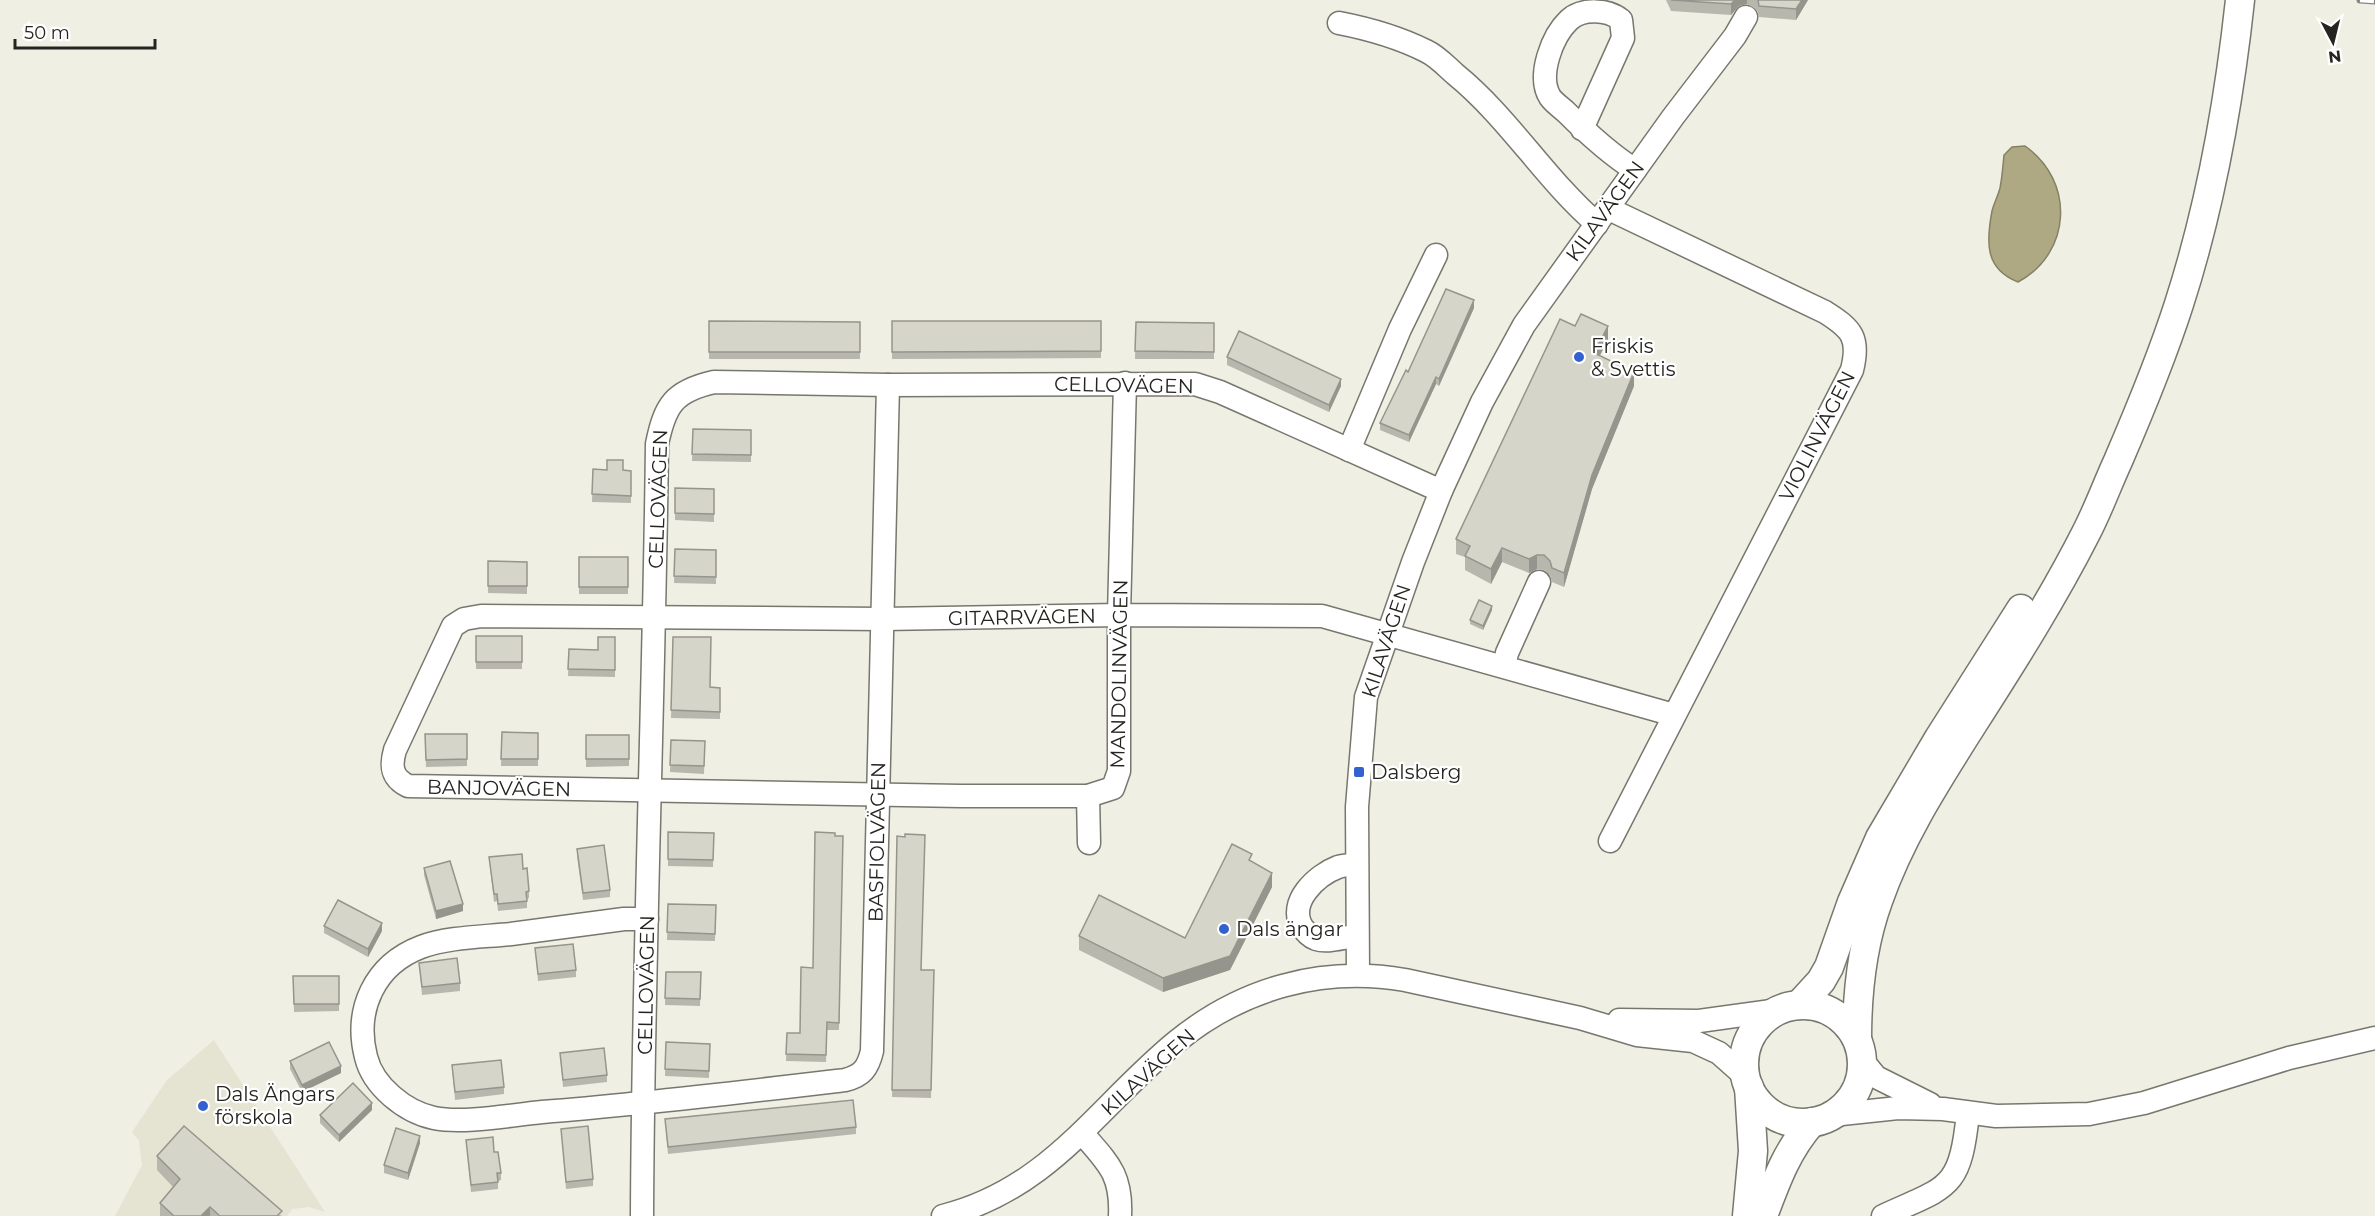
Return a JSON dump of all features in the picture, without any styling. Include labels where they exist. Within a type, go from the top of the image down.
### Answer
[{"type":"main road","points":[[1747,1216],[1753,1151],[1744,1057],[1750,1038],[1762,1021],[1789,1007],[1821,981],[1829,967],[1852,902],[1880,838],[1939,738],[2008,632],[2070,525],[2122,407],[2165,298],[2195,184],[2216,73],[2222,0]]},
{"type":"main road","points":[[1763,1216],[1788,1153],[1822,1119],[1845,1106],[1855,1092],[1861,1077],[1859,990],[1863,961],[1878,901],[1891,867],[1939,777],[2022,646],[2086,533],[2136,418],[2179,304],[2210,189],[2232,74],[2240,0]]},
{"type":"main road","points":[[1789,1007],[1816,1006],[1833,1013],[1847,1024],[1860,1049]]},
{"type":"main road","points":[[1747,1082],[1758,1102],[1771,1113],[1787,1120],[1822,1119]]},
{"type":"street","points":[[1582,129],[1623,38],[1621,20],[1613,14],[1582,13],[1570,19],[1560,31],[1545,73],[1550,98],[1582,129],[1635,170]]},
{"type":"street","name":"KILAVÄGEN","points":[[943,1216],[977,1205],[1040,1171],[1177,1042],[1217,1014],[1257,994],[1292,983],[1332,976],[1358,975],[1356,865],[1358,795],[1366,697],[1441,491],[1482,402],[1524,325],[1558,275],[1735,36],[1746,17]]},
{"type":"street","name":"VIOLINVÄGEN","points":[[1339,22],[1380,31],[1428,52],[1475,91],[1513,130],[1579,209],[1603,216],[1825,312],[1844,324],[1851,332],[1855,345],[1852,370],[1610,841]]},
{"type":"street","points":[[1349,450],[1400,329],[1436,255]]},
{"type":"street","name":"CELLOVÄGEN","points":[[642,1216],[657,444],[662,417],[676,398],[693,387],[714,382],[888,385],[1195,384],[1220,392],[1441,491]]},
{"type":"street","name":"MANDOLINVÄGEN","points":[[650,790],[1088,796],[1113,788],[1119,771],[1119,615],[1125,383]]},
{"type":"street","name":"BASFIOLVÄGEN","points":[[647,920],[624,919],[424,946],[406,954],[380,977],[366,999],[362,1020],[366,1060],[379,1082],[396,1101],[417,1114],[450,1120],[643,1104],[845,1080],[857,1077],[864,1071],[869,1064],[872,1051],[888,385]]},
{"type":"street","points":[[1504,666],[1507,653],[1539,582]]},
{"type":"street","name":"BANJOVÄGEN","points":[[650,790],[408,786],[400,782],[393,773],[392,762],[395,750],[453,626],[464,619],[481,616],[655,618]]},
{"type":"street","name":"GITARRVÄGEN","points":[[655,618],[1322,616],[1388,633]]},
{"type":"street","points":[[1388,633],[1674,715]]},
{"type":"street","points":[[1088,796],[1089,843]]},
{"type":"street","points":[[1356,865],[1341,866],[1328,872],[1309,887],[1301,899],[1298,912],[1300,922],[1306,932],[1315,939],[1326,941],[1357,936]]},
{"type":"street","points":[[1358,975],[1405,980],[1580,1018],[1638,1035],[1693,1041],[1719,1053],[1747,1082]]},
{"type":"street","points":[[1580,1018],[1676,1022],[1728,1018],[1789,1007]]},
{"type":"street","points":[[1822,1119],[1890,1108],[1943,1109],[2028,1117],[2089,1114],[2180,1093],[2289,1058],[2375,1038]]},
{"type":"street","points":[[1860,1049],[1876,1077],[1943,1109]]},
{"type":"street","points":[[1883,1216],[1917,1202],[1945,1185],[1961,1161],[1968,1113]]},
{"type":"street","points":[[1082,1132],[1117,1177],[1121,1197],[1120,1216]]},
{"type":"shaded area","points":[[2025,146],[2041,161],[2053,178],[2059,197],[2060,216],[2057,235],[2049,253],[2036,269],[2018,282],[2007,277],[1994,262],[1990,254],[1989,234],[1992,211],[2000,188],[2004,155],[2012,147]]},
{"type":"shaded area","name":"Dals Ängars förskola","points":[[214,1040],[325,1212],[309,1207],[292,1209],[287,1216],[115,1216],[142,1165],[139,1141],[132,1132],[167,1080]]},
{"type":"building","points":[[1671,0],[1735,0],[1731,4]]},
{"type":"building","points":[[1758,0],[1802,0],[1796,9],[1759,6]]},
{"type":"building","points":[[1446,289],[1474,300],[1439,379],[1436,377],[1409,435],[1380,423],[1406,370],[1408,372]]},
{"type":"building","points":[[1581,314],[1608,326],[1594,353],[1634,372],[1592,475],[1564,573],[1552,568],[1550,561],[1544,555],[1537,555],[1529,559],[1502,548],[1491,569],[1465,556],[1470,546],[1456,539],[1560,319],[1575,326]]},
{"type":"building","points":[[709,321],[860,322],[860,352],[709,352]]},
{"type":"building","points":[[892,321],[1101,321],[1101,351],[892,352]]},
{"type":"building","points":[[1136,322],[1214,323],[1214,352],[1135,351]]},
{"type":"building","points":[[1239,331],[1341,379],[1329,405],[1227,357]]},
{"type":"building","points":[[693,429],[751,430],[751,455],[692,454]]},
{"type":"building","points":[[607,460],[623,460],[623,470],[631,471],[631,496],[592,494],[593,469],[607,470]]},
{"type":"building","points":[[675,488],[714,489],[714,514],[675,513]]},
{"type":"building","points":[[675,549],[716,550],[716,577],[674,576]]},
{"type":"building","points":[[579,557],[628,557],[628,587],[579,587]]},
{"type":"building","points":[[488,561],[527,562],[527,586],[488,586]]},
{"type":"building","points":[[1479,600],[1492,606],[1483,626],[1470,620]]},
{"type":"building","points":[[476,636],[522,636],[522,662],[476,662]]},
{"type":"building","points":[[598,637],[615,637],[615,670],[568,669],[569,649],[598,650]]},
{"type":"building","points":[[673,637],[711,637],[710,687],[720,688],[720,712],[671,710]]},
{"type":"building","points":[[502,732],[538,733],[538,759],[501,759]]},
{"type":"building","points":[[425,734],[467,734],[467,759],[426,760]]},
{"type":"building","points":[[586,735],[629,735],[629,759],[586,759]]},
{"type":"building","points":[[671,740],[705,741],[704,766],[670,765]]},
{"type":"building","points":[[668,832],[714,833],[713,860],[668,859]]},
{"type":"building","points":[[815,832],[835,833],[835,836],[843,836],[839,1023],[827,1022],[826,1055],[786,1054],[787,1033],[800,1033],[801,967],[813,968]]},
{"type":"building","points":[[905,834],[925,835],[921,970],[934,970],[931,1090],[892,1090],[897,836],[905,837]]},
{"type":"building","name":"Dals ängar","points":[[1232,844],[1252,854],[1249,860],[1272,873],[1230,956],[1163,978],[1079,936],[1099,895],[1185,938]]},
{"type":"building","points":[[604,845],[610,890],[583,893],[577,849]]},
{"type":"building","points":[[522,854],[523,869],[527,868],[529,891],[526,892],[527,901],[498,904],[497,894],[494,894],[489,857]]},
{"type":"building","points":[[450,861],[463,904],[436,911],[424,868]]},
{"type":"building","points":[[338,900],[382,923],[368,949],[324,926]]},
{"type":"building","points":[[668,904],[716,905],[715,934],[667,932]]},
{"type":"building","points":[[573,944],[576,970],[538,974],[535,948]]},
{"type":"building","points":[[457,958],[460,983],[422,987],[419,963]]},
{"type":"building","points":[[666,972],[701,972],[700,999],[665,998]]},
{"type":"building","points":[[293,976],[339,976],[339,1004],[294,1004]]},
{"type":"building","points":[[329,1042],[341,1066],[302,1085],[290,1061]]},
{"type":"building","points":[[666,1042],[710,1044],[709,1071],[665,1069]]},
{"type":"building","points":[[604,1048],[607,1075],[563,1080],[560,1053]]},
{"type":"building","points":[[501,1060],[504,1087],[455,1092],[452,1065]]},
{"type":"building","points":[[353,1083],[372,1103],[339,1135],[320,1115]]},
{"type":"building","points":[[853,1100],[856,1127],[668,1147],[665,1119]]},
{"type":"building","points":[[184,1126],[282,1211],[277,1216],[220,1216],[210,1207],[201,1216],[174,1216],[160,1203],[180,1179],[157,1156]]},
{"type":"building","points":[[588,1126],[593,1179],[566,1182],[561,1129]]},
{"type":"building","points":[[396,1128],[420,1136],[408,1173],[384,1165]]},
{"type":"building","points":[[493,1137],[494,1152],[498,1152],[501,1173],[497,1173],[498,1182],[471,1185],[466,1140]]},
{"type":"railway","points":[[2360,0],[2375,1]]},
{"type":"place","name":"Friskis & Svettis","points":[[1579,357]]},
{"type":"place","name":"Dalsberg","points":[[1359,772]]},
{"type":"place","name":"Dals ängar","points":[[1224,929]]},
{"type":"place","name":"Dals Ängars förskola","points":[[203,1106]]}]
